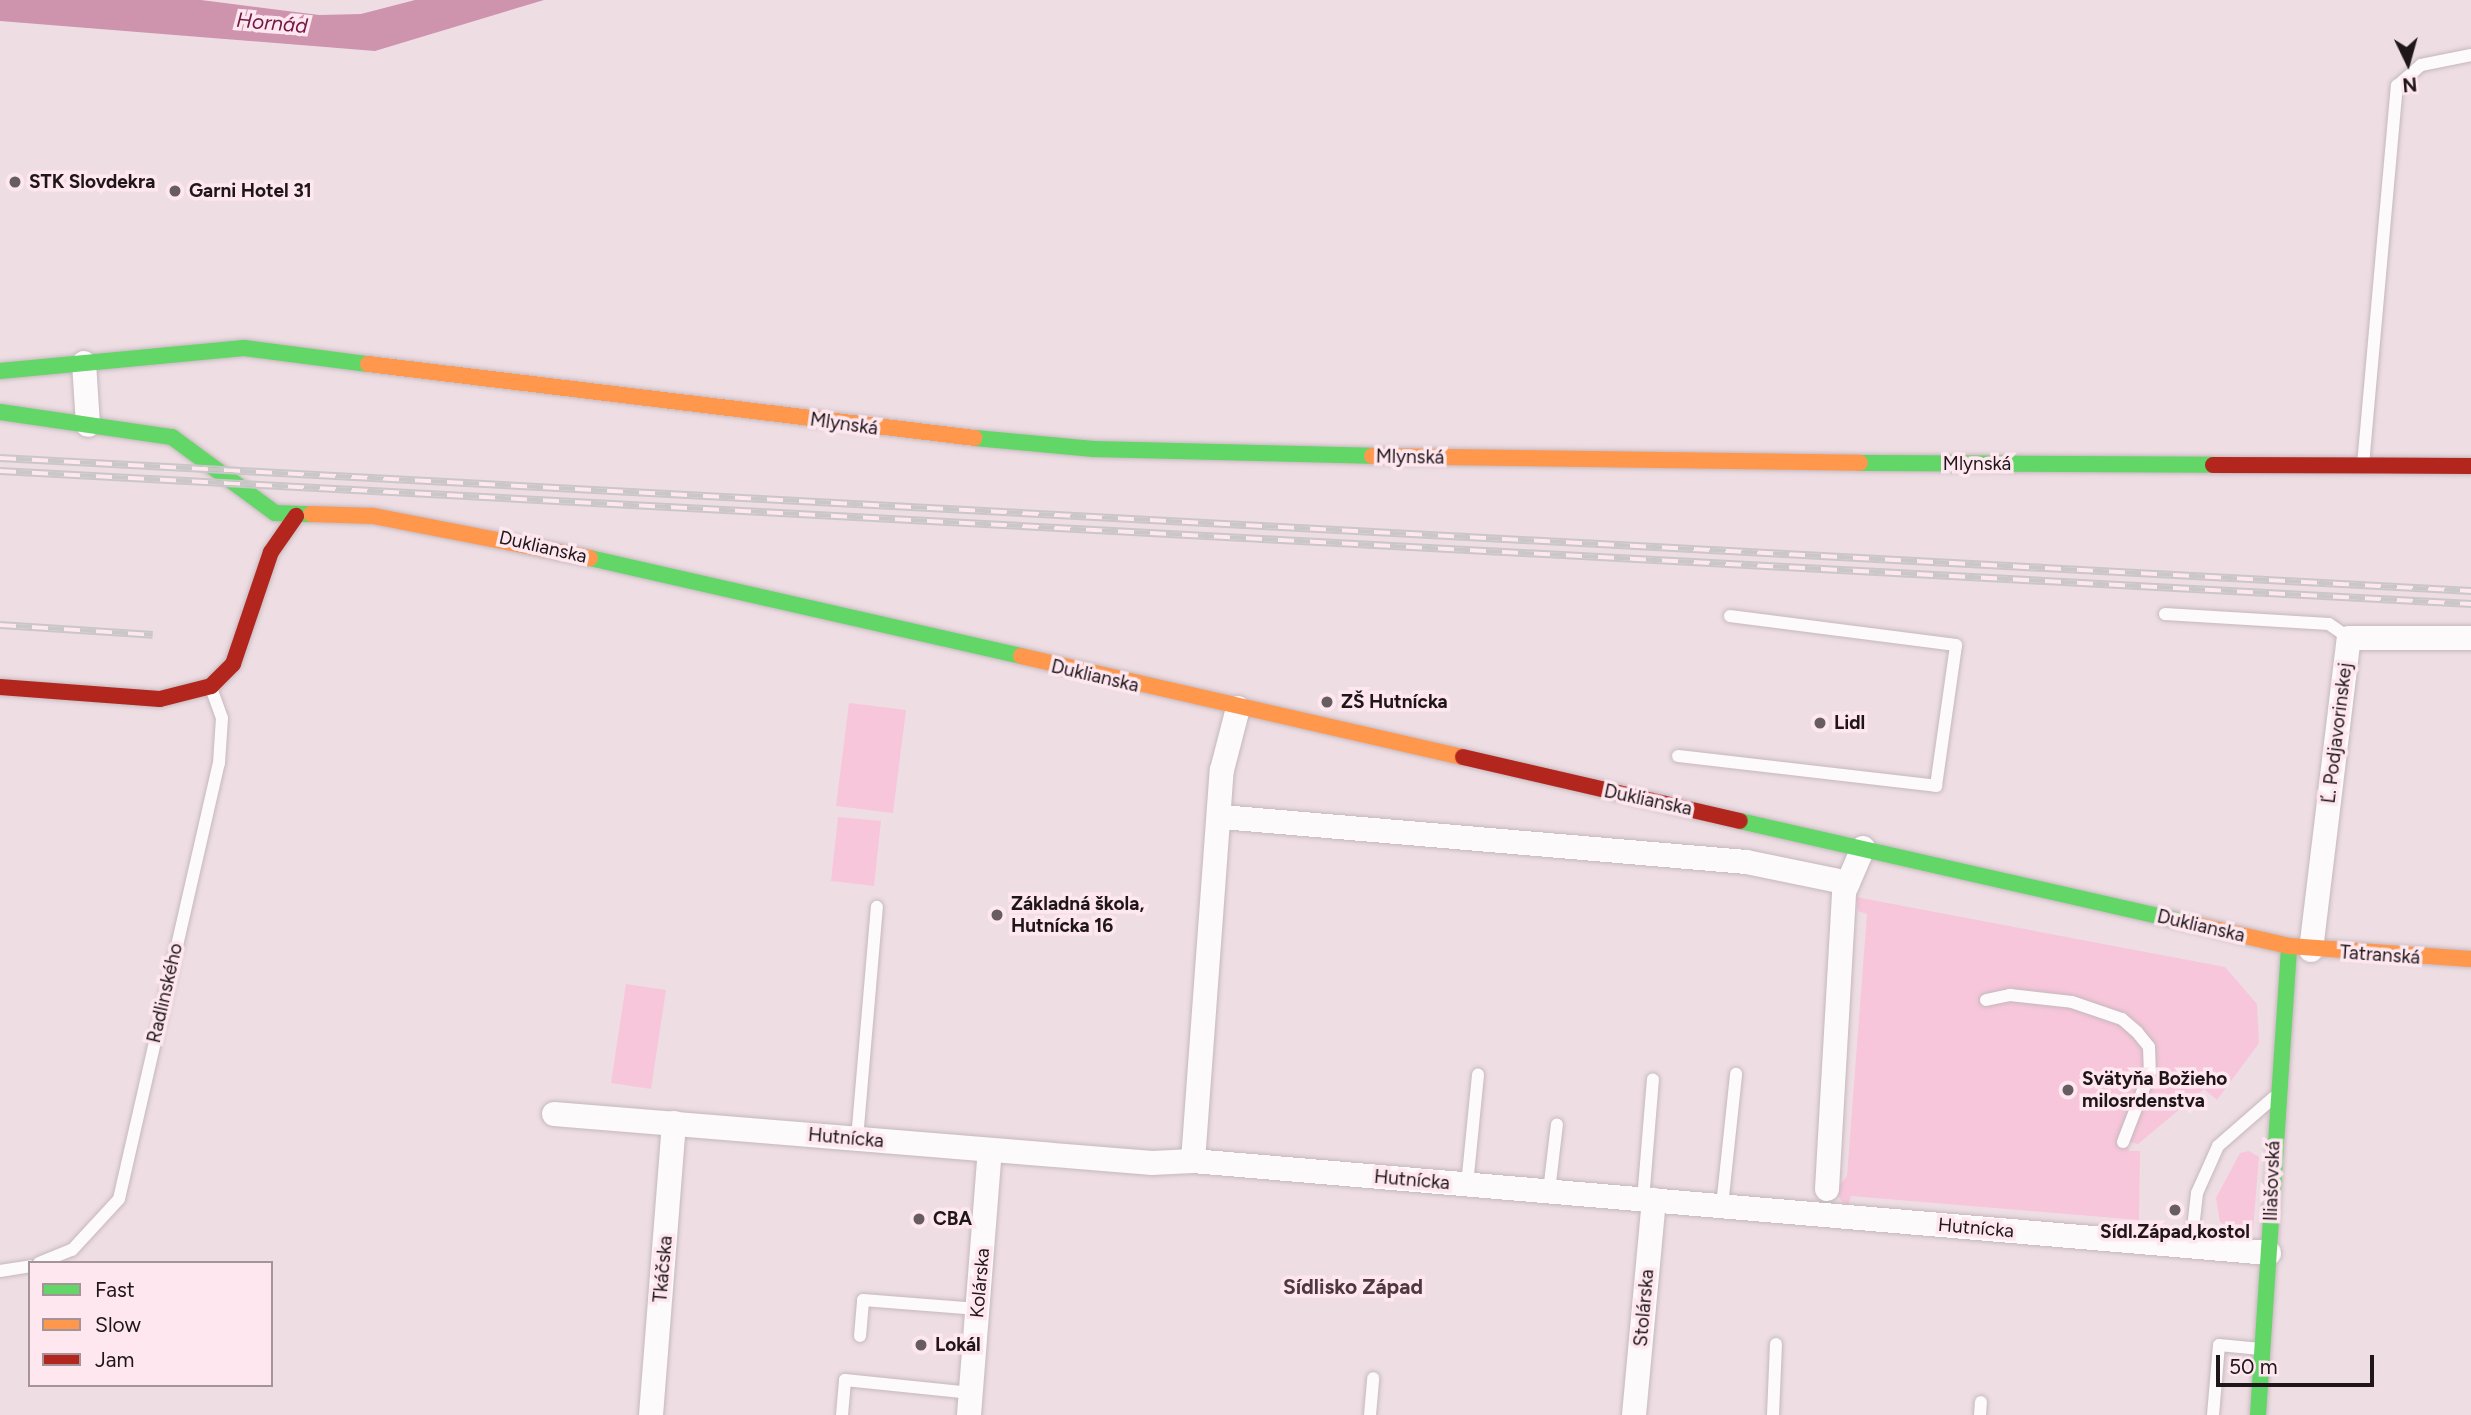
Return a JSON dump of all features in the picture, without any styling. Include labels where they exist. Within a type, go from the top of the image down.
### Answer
[{"type":"street","name":"Mlynská","points":[[0,371],[244,348],[354,358],[903,432],[1093,449],[2363,468],[2471,466]]},
{"type":"street","points":[[84,363],[88,425]]},
{"type":"street","name":"Duklianska","points":[[0,412],[179,440],[260,505],[296,516],[373,516],[481,533],[1238,708],[2300,948]]},
{"type":"street","points":[[0,687],[160,699],[211,686],[233,664],[266,562],[296,516]]},
{"type":"street","name":"Ľ. Podjavorinskej","points":[[2300,948],[2349,638],[2471,638]]},
{"type":"street","points":[[1193,1161],[1222,817],[1222,770],[1238,708]]},
{"type":"street","points":[[1222,817],[1746,862],[1848,883]]},
{"type":"street","points":[[1828,1189],[1848,883],[1863,848]]},
{"type":"street","name":"Tatranská","points":[[2300,948],[2471,959]]},
{"type":"street","name":"Iliašovská","points":[[2258,1415],[2276,1096],[2300,948]]},
{"type":"street","name":"Hutnícka","points":[[554,1114],[990,1151],[1193,1161],[2269,1253]]},
{"type":"street","name":"Tkáčska","points":[[650,1415],[674,1123]]},
{"type":"street","name":"Kolárska","points":[[970,1404],[990,1151]]},
{"type":"street","name":"Stolárska","points":[[1634,1415],[1649,1200]]},
{"type":"lane","points":[[2363,468],[2396,86],[2421,65],[2471,55]]},
{"type":"lane","points":[[2165,614],[2329,624],[2349,638]]},
{"type":"lane","points":[[1678,756],[1936,786],[1956,645],[1730,616]]},
{"type":"lane","name":"Radlinského","points":[[44,1261],[72,1250],[119,1199],[219,763],[222,718],[211,686]]},
{"type":"lane","points":[[857,1139],[877,907]]},
{"type":"lane","points":[[1986,1000],[2010,995],[2073,1002],[2122,1019],[2137,1032],[2149,1047],[2150,1072],[2123,1142]]},
{"type":"lane","points":[[1722,1206],[1736,1074]]},
{"type":"lane","points":[[1467,1185],[1478,1075]]},
{"type":"lane","points":[[1649,1200],[1653,1079]]},
{"type":"lane","points":[[2191,1247],[2197,1194],[2218,1146],[2276,1096]]},
{"type":"lane","points":[[1549,1191],[1557,1124]]},
{"type":"lane","points":[[0,1271],[28,1266]]},
{"type":"lane","points":[[860,1336],[863,1300],[978,1308]]},
{"type":"lane","points":[[1773,1415],[1776,1344]]},
{"type":"lane","points":[[2213,1415],[2219,1346],[2263,1349]]},
{"type":"lane","points":[[1370,1415],[1373,1378]]},
{"type":"lane","points":[[842,1415],[845,1380],[970,1404]]},
{"type":"shaded area","points":[[849,703],[906,710],[893,813],[836,806]]},
{"type":"shaded area","points":[[838,817],[881,821],[874,886],[831,881]]},
{"type":"shaded area","points":[[1856,897],[2225,967],[2257,1004],[2259,1043],[2217,1100],[2204,1089],[2138,1144],[2127,1141],[2129,1151],[2140,1151],[2139,1220],[1851,1196],[1848,1205],[1843,1203],[1835,1191],[1847,1176],[1867,914],[1858,911]]},
{"type":"shaded area","points":[[626,984],[666,990],[651,1089],[611,1083]]},
{"type":"shaded area","points":[[2249,1151],[2259,1157],[2253,1230],[2240,1235],[2220,1222],[2216,1198],[2240,1153]]},
{"type":"water","name":"Hornád","points":[[0,0],[201,0],[319,15],[361,14],[415,0],[544,0],[375,51],[0,21]]},
{"type":"railway","points":[[0,458],[2471,591]]},
{"type":"railway","points":[[0,471],[2471,604]]},
{"type":"railway","points":[[0,625],[153,635]]},
{"type":"traffic: fast","points":[[0,371],[244,348],[368,364]]},
{"type":"traffic: fast","points":[[0,412],[172,437],[275,513],[311,514]]},
{"type":"traffic: fast","points":[[975,438],[1093,449],[1372,456]]},
{"type":"traffic: fast","points":[[1860,463],[2213,465]]},
{"type":"traffic: fast","points":[[590,558],[1021,656]]},
{"type":"traffic: fast","points":[[1740,821],[2193,924]]},
{"type":"traffic: fast","points":[[2258,1415],[2289,946]]},
{"type":"traffic: slow","points":[[368,364],[975,438]]},
{"type":"traffic: slow","points":[[1372,456],[1860,463]]},
{"type":"traffic: slow","points":[[311,514],[373,516],[590,558]]},
{"type":"traffic: slow","points":[[1021,656],[1463,757]]},
{"type":"traffic: slow","points":[[2193,924],[2289,946],[2471,959]]},
{"type":"traffic: jam","points":[[2213,465],[2471,466]]},
{"type":"traffic: jam","points":[[0,687],[160,699],[211,686],[233,664],[271,552],[296,516]]},
{"type":"traffic: jam","points":[[1463,757],[1740,821]]},
{"type":"place","name":"STK Slovdekra","points":[[15,182]]},
{"type":"place","name":"Garni Hotel 31","points":[[175,191]]},
{"type":"place","name":"ZŠ Hutnícka","points":[[1327,702]]},
{"type":"place","name":"Lidl","points":[[1820,723]]},
{"type":"place","name":"Základná škola, Hutnícka 16","points":[[997,915]]},
{"type":"place","name":"Svätyňa Božieho milosrdenstva","points":[[2068,1090]]},
{"type":"place","name":"Sídl.Západ,kostol","points":[[2175,1210]]},
{"type":"place","name":"CBA","points":[[919,1219]]},
{"type":"place","name":"Lokál","points":[[921,1345]]},
{"type":"district","name":"Sídlisko Západ","points":[[1353,1287]]}]
